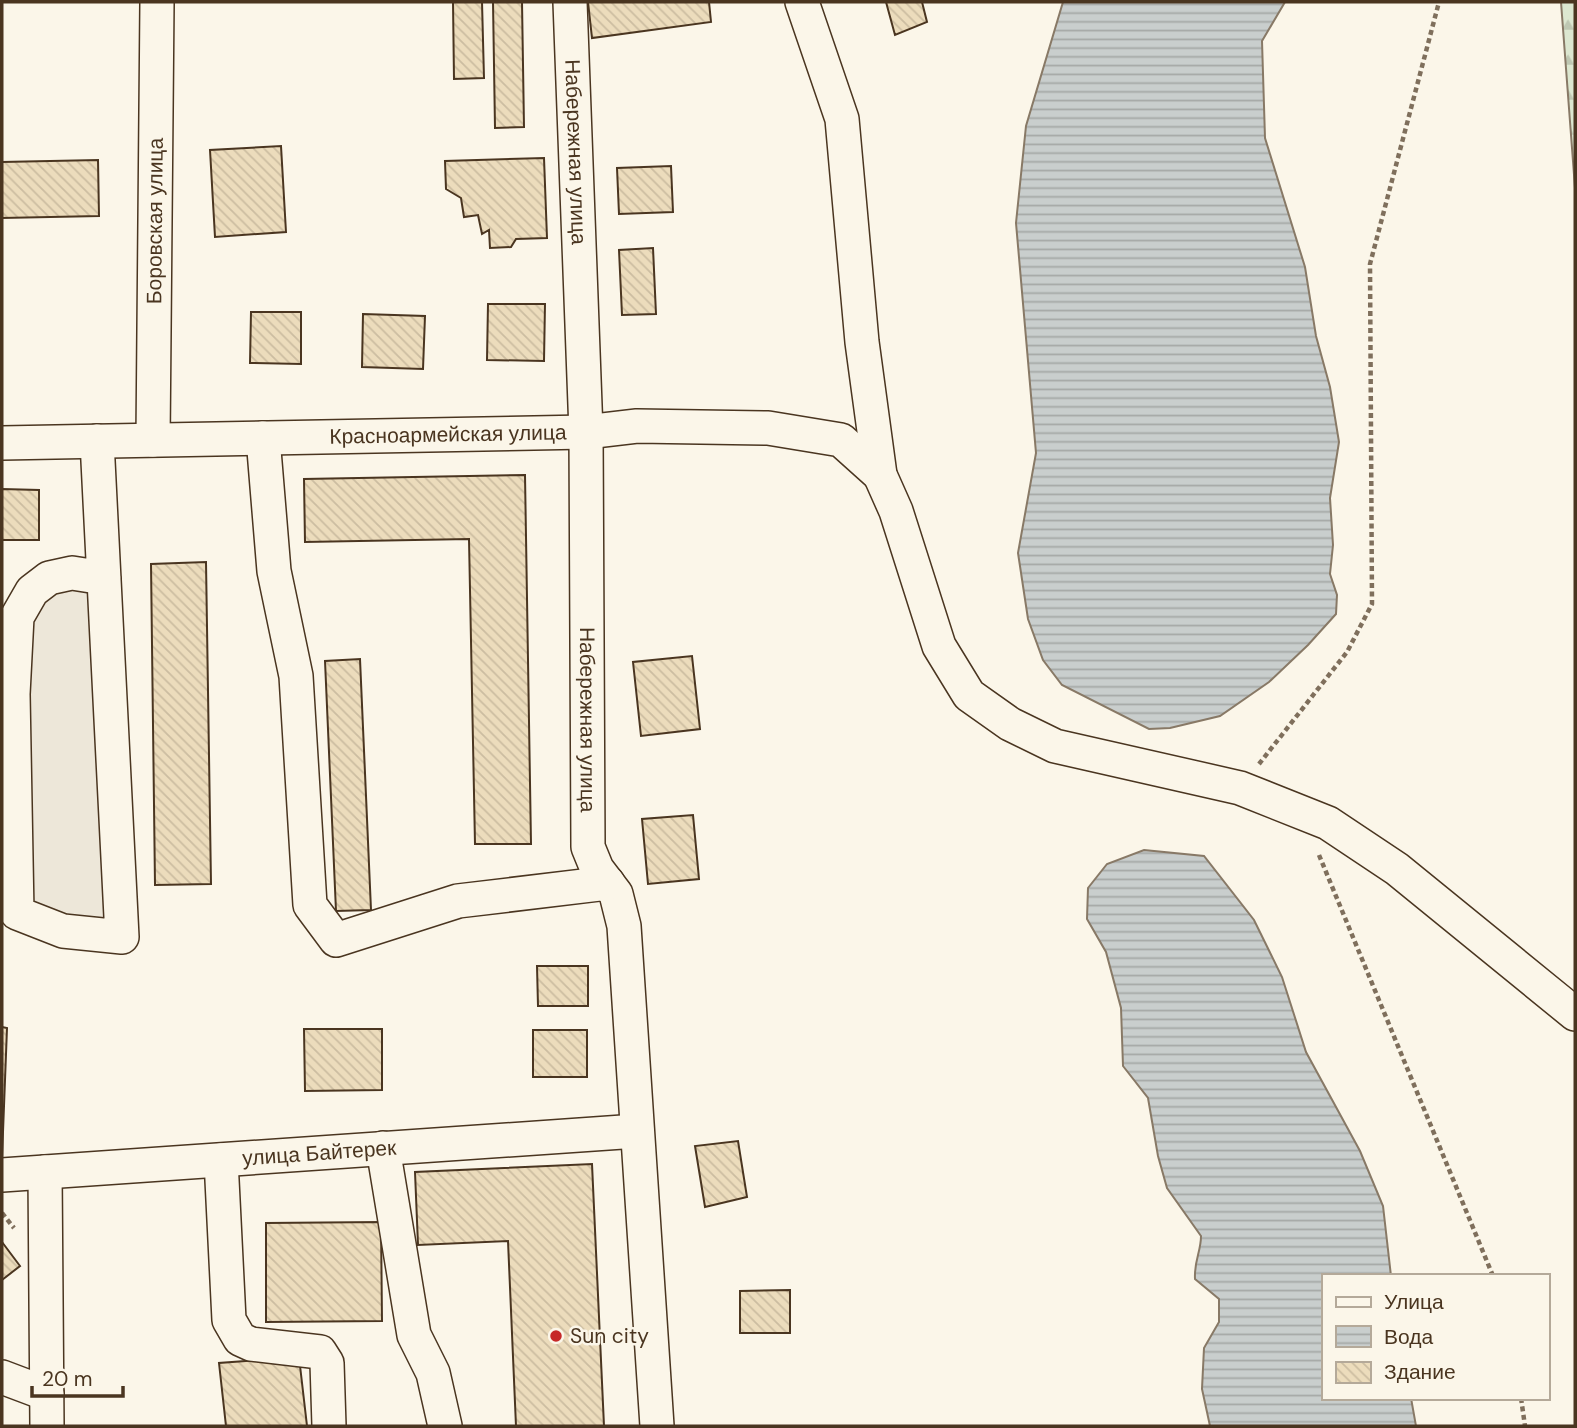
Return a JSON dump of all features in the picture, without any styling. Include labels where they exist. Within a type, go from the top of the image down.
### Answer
[{"type":"street","name":"Боровская улица","points":[[153,440],[157,2]]},
{"type":"street","name":"Набережная улица","points":[[570,2],[586,432],[588,847],[597,869],[616,894],[624,926],[657,1426]]},
{"type":"street","points":[[802,2],[842,119],[862,342],[880,475],[896,511],[939,646],[969,695],[1010,724],[1055,746],[1240,789],[1328,823],[1397,869],[1575,1014]]},
{"type":"street","name":"Красноармейская улица","points":[[2,443],[586,432],[636,426],[768,428],[841,440],[880,475]]},
{"type":"street","points":[[263,438],[274,571],[296,676],[310,905],[336,940],[458,901],[608,883]]},
{"type":"street","points":[[97,441],[104,578],[122,937],[63,930],[17,913],[13,694],[17,617],[32,591],[49,578],[72,573],[104,578]]},
{"type":"street","name":"улица Байтерек","points":[[2,1175],[637,1130]]},
{"type":"street","points":[[383,1148],[414,1335],[433,1373],[445,1426]]},
{"type":"street","points":[[221,1160],[229,1320],[240,1339],[251,1344],[323,1354],[327,1363],[329,1426]]},
{"type":"street","points":[[45,1172],[47,1426]]},
{"type":"street","points":[[2,1377],[47,1394]]},
{"type":"path","points":[[1240,789],[1347,652],[1372,604],[1370,264],[1439,2]]},
{"type":"path","points":[[1301,813],[1492,1274]]},
{"type":"path","points":[[1521,1400],[1525,1426]]},
{"type":"green space","points":[[1561,2],[1575,2],[1575,188]]},
{"type":"shaded area","points":[[92,587],[111,920],[74,919],[31,904],[28,619],[45,592]]},
{"type":"water","points":[[1063,2],[1285,2],[1262,41],[1265,138],[1305,267],[1316,336],[1330,387],[1339,442],[1330,498],[1333,545],[1330,574],[1337,595],[1336,614],[1269,682],[1220,716],[1170,728],[1149,729],[1062,685],[1043,660],[1028,619],[1018,553],[1036,453],[1016,223],[1026,126]]},
{"type":"water","points":[[1144,850],[1204,856],[1254,920],[1282,977],[1306,1052],[1360,1151],[1383,1206],[1391,1274],[1322,1274],[1322,1400],[1411,1400],[1416,1426],[1210,1426],[1202,1389],[1204,1348],[1219,1322],[1219,1299],[1195,1279],[1201,1236],[1167,1188],[1158,1156],[1148,1098],[1123,1066],[1121,1008],[1106,952],[1087,919],[1088,888],[1107,864]]},
{"type":"building","points":[[453,2],[482,2],[484,78],[454,79]]},
{"type":"building","points":[[493,2],[522,2],[524,127],[495,128]]},
{"type":"building","points":[[588,2],[709,2],[711,22],[592,38]]},
{"type":"building","points":[[886,2],[922,2],[927,22],[895,35]]},
{"type":"building","points":[[281,146],[286,232],[215,237],[210,150]]},
{"type":"building","points":[[544,158],[547,238],[516,239],[511,247],[490,248],[489,230],[482,234],[478,215],[464,217],[461,198],[446,189],[445,161]]},
{"type":"building","points":[[98,160],[99,216],[2,218],[2,162]]},
{"type":"building","points":[[671,166],[673,212],[619,214],[617,168]]},
{"type":"building","points":[[653,248],[656,314],[622,315],[619,250]]},
{"type":"building","points":[[488,304],[545,304],[544,361],[487,360]]},
{"type":"building","points":[[251,312],[301,312],[301,364],[250,363]]},
{"type":"building","points":[[363,314],[425,316],[423,369],[362,367]]},
{"type":"building","points":[[525,475],[531,844],[475,844],[469,539],[305,542],[304,479]]},
{"type":"building","points":[[2,489],[39,490],[39,540],[2,540]]},
{"type":"building","points":[[206,562],[211,884],[155,885],[151,564]]},
{"type":"building","points":[[692,656],[700,729],[641,736],[633,662]]},
{"type":"building","points":[[360,659],[371,910],[336,911],[325,661]]},
{"type":"building","points":[[693,815],[699,879],[648,884],[642,819]]},
{"type":"building","points":[[537,966],[588,966],[588,1006],[538,1006]]},
{"type":"building","points":[[2,1027],[7,1028],[2,1158]]},
{"type":"building","points":[[304,1029],[382,1029],[382,1090],[305,1091]]},
{"type":"building","points":[[533,1030],[587,1030],[587,1077],[533,1077]]},
{"type":"building","points":[[738,1141],[747,1197],[705,1207],[695,1146]]},
{"type":"building","name":"Sun city","points":[[592,1164],[604,1426],[516,1426],[508,1241],[418,1245],[415,1172]]},
{"type":"building","points":[[381,1222],[382,1321],[266,1322],[266,1223]]},
{"type":"building","points":[[2,1242],[20,1266],[2,1280]]},
{"type":"building","points":[[790,1290],[790,1333],[740,1333],[740,1291]]},
{"type":"building","points":[[299,1357],[307,1426],[226,1426],[219,1363]]},
{"type":"place","name":"Sun city","points":[[556,1336]]}]
